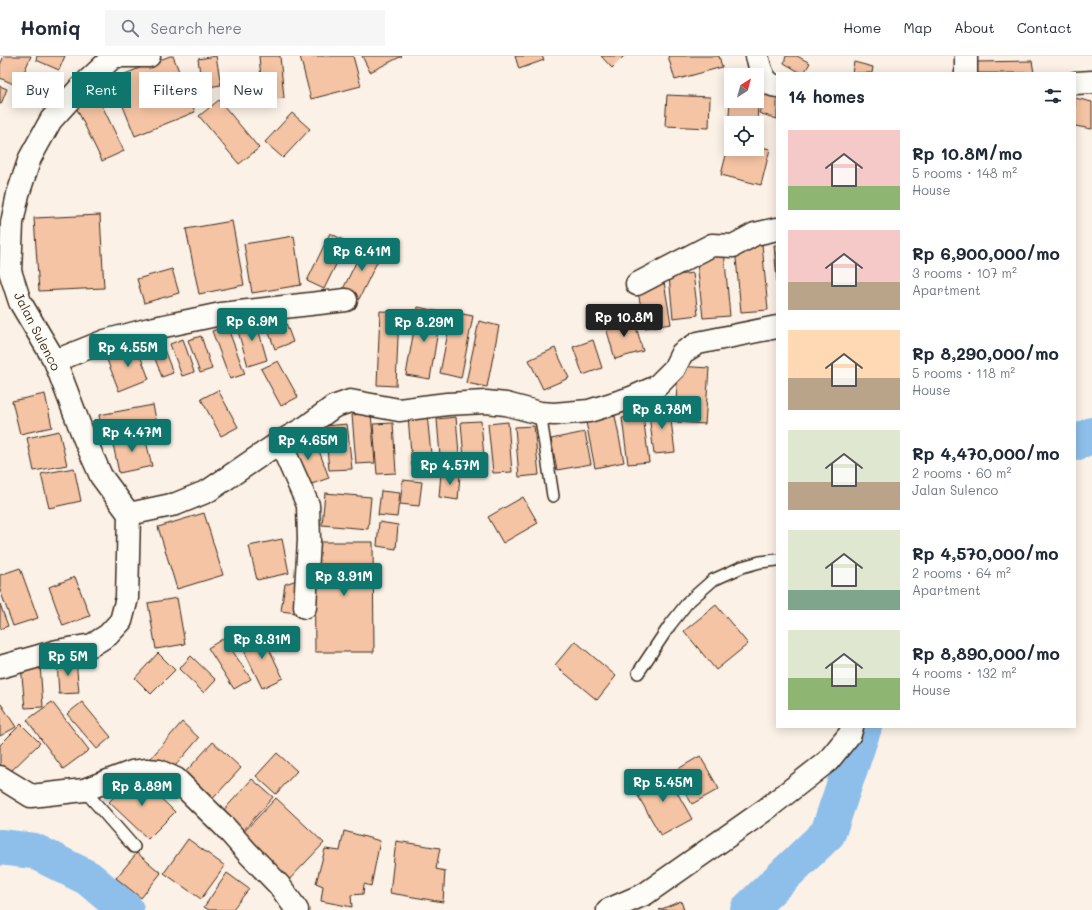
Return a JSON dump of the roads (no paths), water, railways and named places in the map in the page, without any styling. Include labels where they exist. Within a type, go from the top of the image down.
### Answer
[{"type":"street","name":"Jalan Sulenco","points":[[129,514],[101,476],[85,440],[55,361],[20,302],[10,271],[6,224],[30,158],[50,120],[80,88],[114,56],[149,56]]},
{"type":"street","points":[[757,56],[762,76],[773,86],[776,86]]},
{"type":"street","points":[[966,56],[966,72]]},
{"type":"street","points":[[1076,83],[1092,82]]},
{"type":"street","points":[[637,284],[712,245],[733,246],[755,234],[776,229]]},
{"type":"street","points":[[55,361],[105,341],[150,329],[221,314],[346,300]]},
{"type":"street","points":[[0,667],[57,651],[92,645],[108,635],[121,621],[127,598],[129,514],[176,504],[208,491],[280,442],[306,428],[333,407],[350,401],[399,410],[448,404],[486,402],[506,404],[540,413],[554,414],[589,411],[631,398],[656,387],[674,369],[682,353],[698,343],[776,327]]},
{"type":"street","points":[[280,442],[308,505],[309,540],[305,607]]},
{"type":"street","points":[[608,910],[645,894],[765,810],[828,761],[850,734],[852,728]]},
{"type":"street","points":[[0,776],[31,796],[84,790],[132,772],[147,770],[159,771],[176,779],[224,826],[248,854],[279,885],[297,910]]},
{"type":"lane","points":[[540,413],[554,496]]},
{"type":"lane","points":[[638,673],[670,625],[688,602],[713,580],[742,567],[760,562],[776,560]]},
{"type":"lane","points":[[84,790],[134,847]]},
{"type":"waterway","points":[[1076,443],[1092,435]]},
{"type":"waterway","points":[[748,910],[828,833],[864,728]]},
{"type":"waterway","points":[[0,847],[34,851],[88,878],[126,910]]}]
